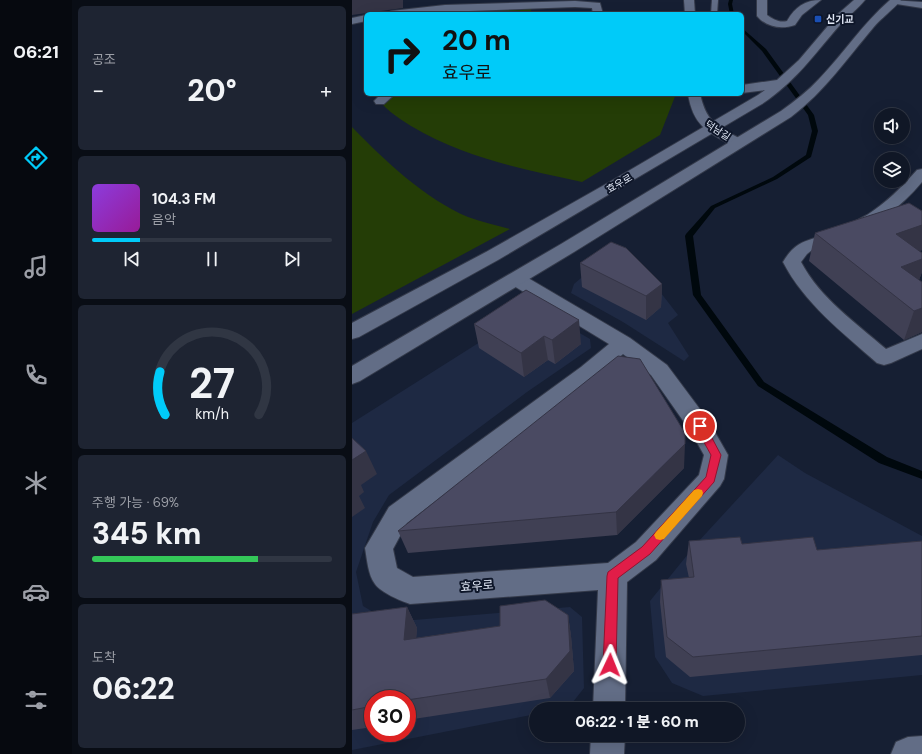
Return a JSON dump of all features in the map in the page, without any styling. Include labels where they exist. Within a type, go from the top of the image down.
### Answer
[{"type":"main road","points":[[689,0],[690,12]]},
{"type":"main road","name":"효우로","points":[[352,332],[505,248],[670,154],[751,105],[796,70],[807,55],[843,14],[860,0]]},
{"type":"main road","points":[[352,376],[649,199],[774,122],[799,104],[824,82],[872,22],[895,1],[922,5]]},
{"type":"main road","points":[[744,89],[781,83]]},
{"type":"main road","name":"덕남길","points":[[694,96],[696,107],[700,117],[711,128],[738,143]]},
{"type":"main road","points":[[516,279],[623,343],[659,370],[700,426],[716,455],[711,479],[646,551],[612,576],[609,702]]},
{"type":"main road","name":"효우로","points":[[612,576],[410,590],[384,576],[378,548],[398,515],[589,372],[623,343]]},
{"type":"main road","points":[[607,754],[608,742]]},
{"type":"main road","points":[[908,754],[922,753]]},
{"type":"street","points":[[762,0],[762,16],[772,24],[786,25],[791,23],[793,17],[800,11],[816,0]]},
{"type":"street","points":[[427,12],[575,4],[597,5],[598,12]]},
{"type":"street","points":[[352,21],[364,18]]},
{"type":"street","points":[[922,173],[897,202],[872,218],[839,235],[805,246],[796,253],[792,262],[796,272],[829,308],[884,358],[922,341]]},
{"type":"lane","points":[[714,0],[714,12]]},
{"type":"shaded area","points":[[626,248],[678,315],[668,323],[689,356],[684,361],[623,322],[571,293],[574,284],[587,273]]},
{"type":"shaded area","points":[[529,311],[545,313],[590,339],[591,348],[527,392],[389,495],[373,522],[356,572],[363,606],[390,622],[570,607],[582,617],[584,688],[573,702],[529,702],[529,715],[416,737],[416,690],[364,690],[364,742],[393,742],[352,750],[352,423]]},
{"type":"shaded area","points":[[778,455],[805,473],[922,536],[922,675],[703,696],[672,683],[655,657],[650,601],[697,543]]},
{"type":"green space","points":[[531,7],[531,12],[438,12]]},
{"type":"green space","points":[[375,96],[675,96],[660,135],[582,182],[515,167],[473,155],[453,147],[411,126],[391,112]]},
{"type":"green space","points":[[352,127],[391,165],[436,200],[468,217],[510,229],[352,314]]},
{"type":"building","points":[[909,203],[922,211],[922,225],[896,234],[922,253],[922,259],[901,267],[922,282],[922,308],[914,311],[815,233]]},
{"type":"building","points":[[611,242],[626,248],[662,284],[646,296],[580,263]]},
{"type":"building","points":[[526,290],[579,320],[552,340],[544,336],[521,353],[474,324]]},
{"type":"building","points":[[618,356],[640,359],[685,433],[685,444],[616,512],[398,531]]},
{"type":"building","points":[[352,438],[366,451],[352,460]]},
{"type":"building","points":[[740,537],[742,544],[813,537],[817,550],[922,541],[922,636],[693,657],[667,637],[661,580],[694,577],[689,541]]},
{"type":"building","points":[[545,600],[568,615],[570,651],[546,679],[416,699],[416,690],[364,690],[364,708],[352,710],[352,614],[407,607],[404,640],[500,626],[500,606]]},
{"type":"waterway","points":[[731,0],[732,12]]},
{"type":"waterway","points":[[744,31],[764,50],[811,115],[815,131],[809,156],[775,178],[713,207],[689,236],[697,295],[761,384],[883,460],[922,475]]},
{"type":"slow traffic","points":[[660,535],[698,493]]},
{"type":"place","name":"신기교","points":[[818,19]]},
{"type":"route","points":[[610,665],[612,576],[646,551],[711,479],[716,455],[700,426]]}]
